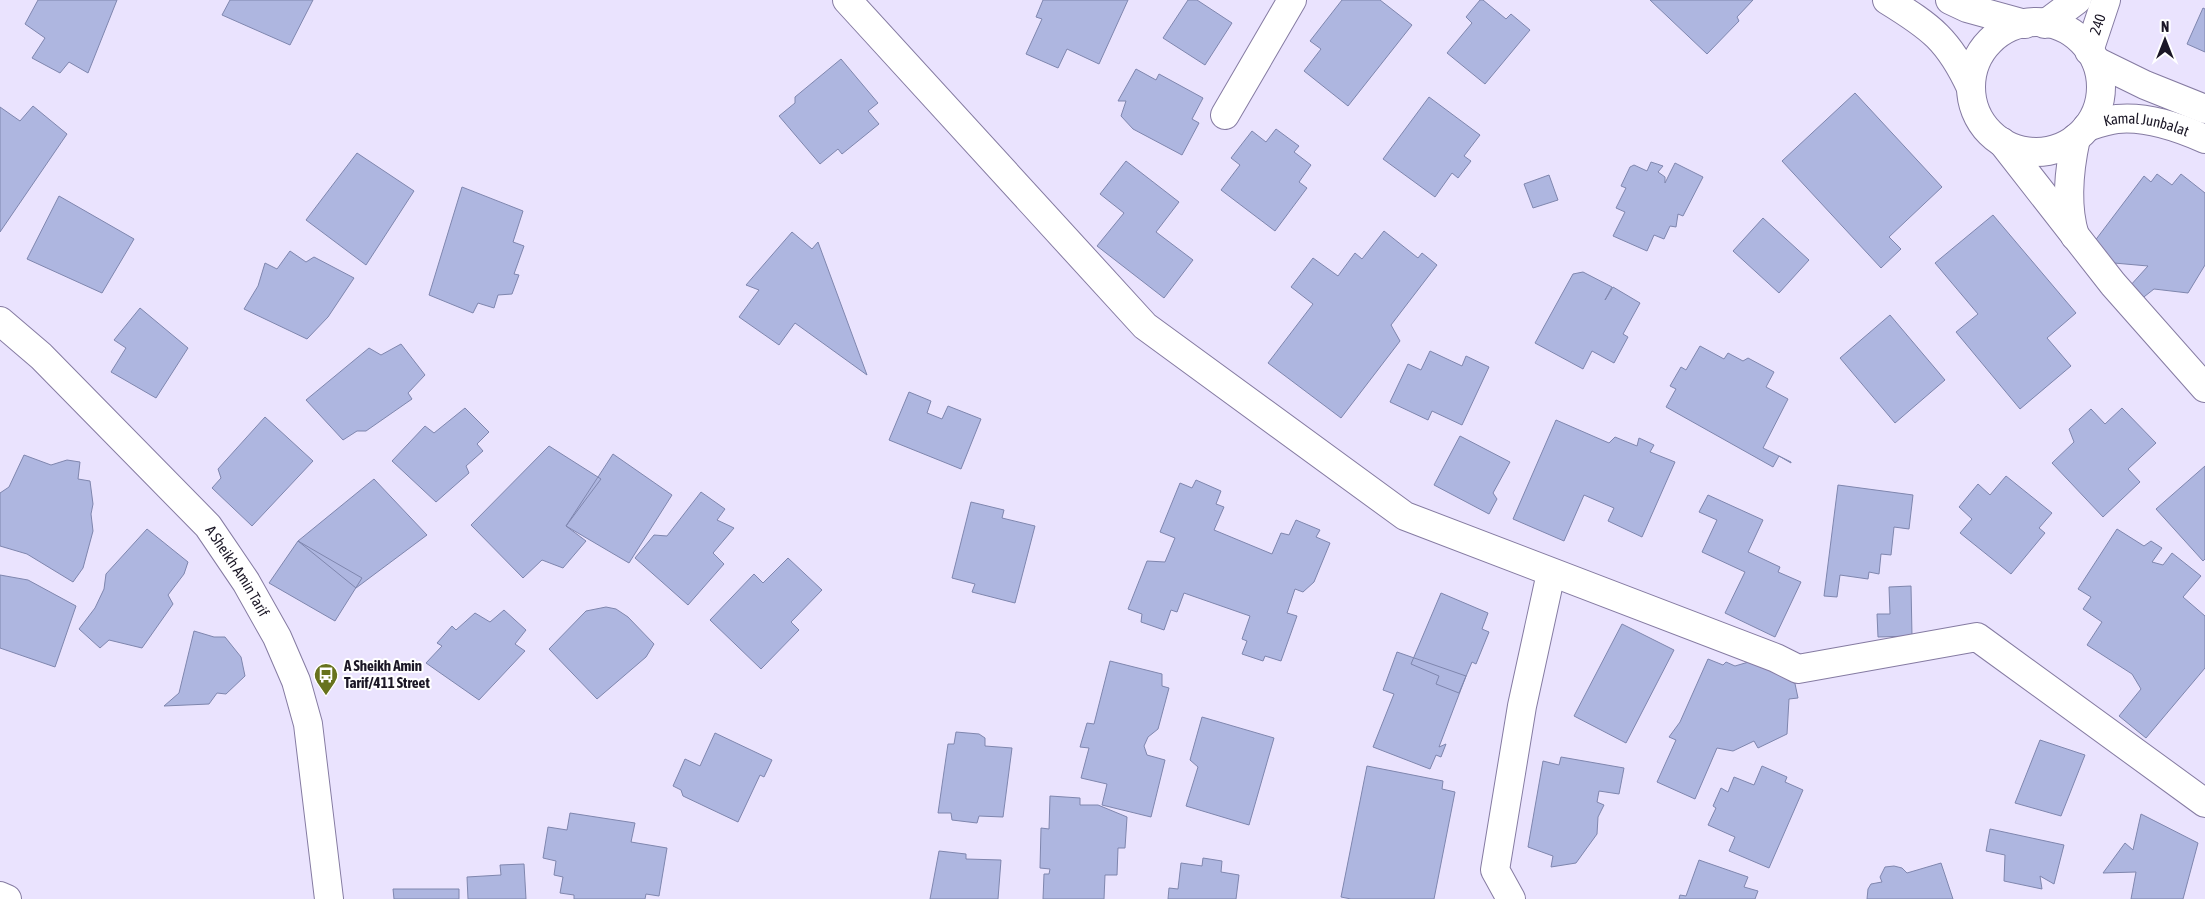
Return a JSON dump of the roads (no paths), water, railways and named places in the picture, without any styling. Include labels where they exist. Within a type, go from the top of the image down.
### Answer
[{"type":"street","points":[[848,0],[1145,326],[1405,516],[1767,655],[1798,669],[1978,637],[2205,803]]},
{"type":"street","points":[[1225,115],[1292,0]]},
{"type":"street","points":[[1887,0],[1924,22],[1945,43],[1960,65],[1970,88],[1974,107],[1982,124],[1995,138],[2012,148],[2030,152],[2049,151],[2067,144],[2081,132],[2094,117],[2100,99],[2100,79],[2092,56],[2070,32],[2053,25],[2035,24],[1967,8],[1950,0]]},
{"type":"street","name":"240","points":[[2035,24],[2077,0]]},
{"type":"street","name":"240","points":[[2092,56],[2106,0]]},
{"type":"street","points":[[1970,88],[1974,67],[1984,48],[2000,33],[2035,24]]},
{"type":"street","name":"Kamal Junbalat","points":[[2092,56],[2146,85],[2205,109]]},
{"type":"street","name":"Kamal Junbalat","points":[[2081,132],[2116,119],[2136,119],[2168,125],[2205,139]]},
{"type":"street","points":[[2081,132],[2070,165],[2069,211],[2075,235],[2083,248]]},
{"type":"street","points":[[2002,142],[2083,248],[2205,388]]},
{"type":"street","name":"A Sheikh Amin Tarif","points":[[0,321],[41,356],[208,526],[255,598],[277,637],[296,681],[308,724],[329,899]]},
{"type":"street","points":[[1512,899],[1495,870],[1522,706],[1550,573]]},
{"type":"street","points":[[0,896],[7,899]]},
{"type":"place","name":"A Sheikh Amin Tarif/411 Street","points":[[326,696]]}]
